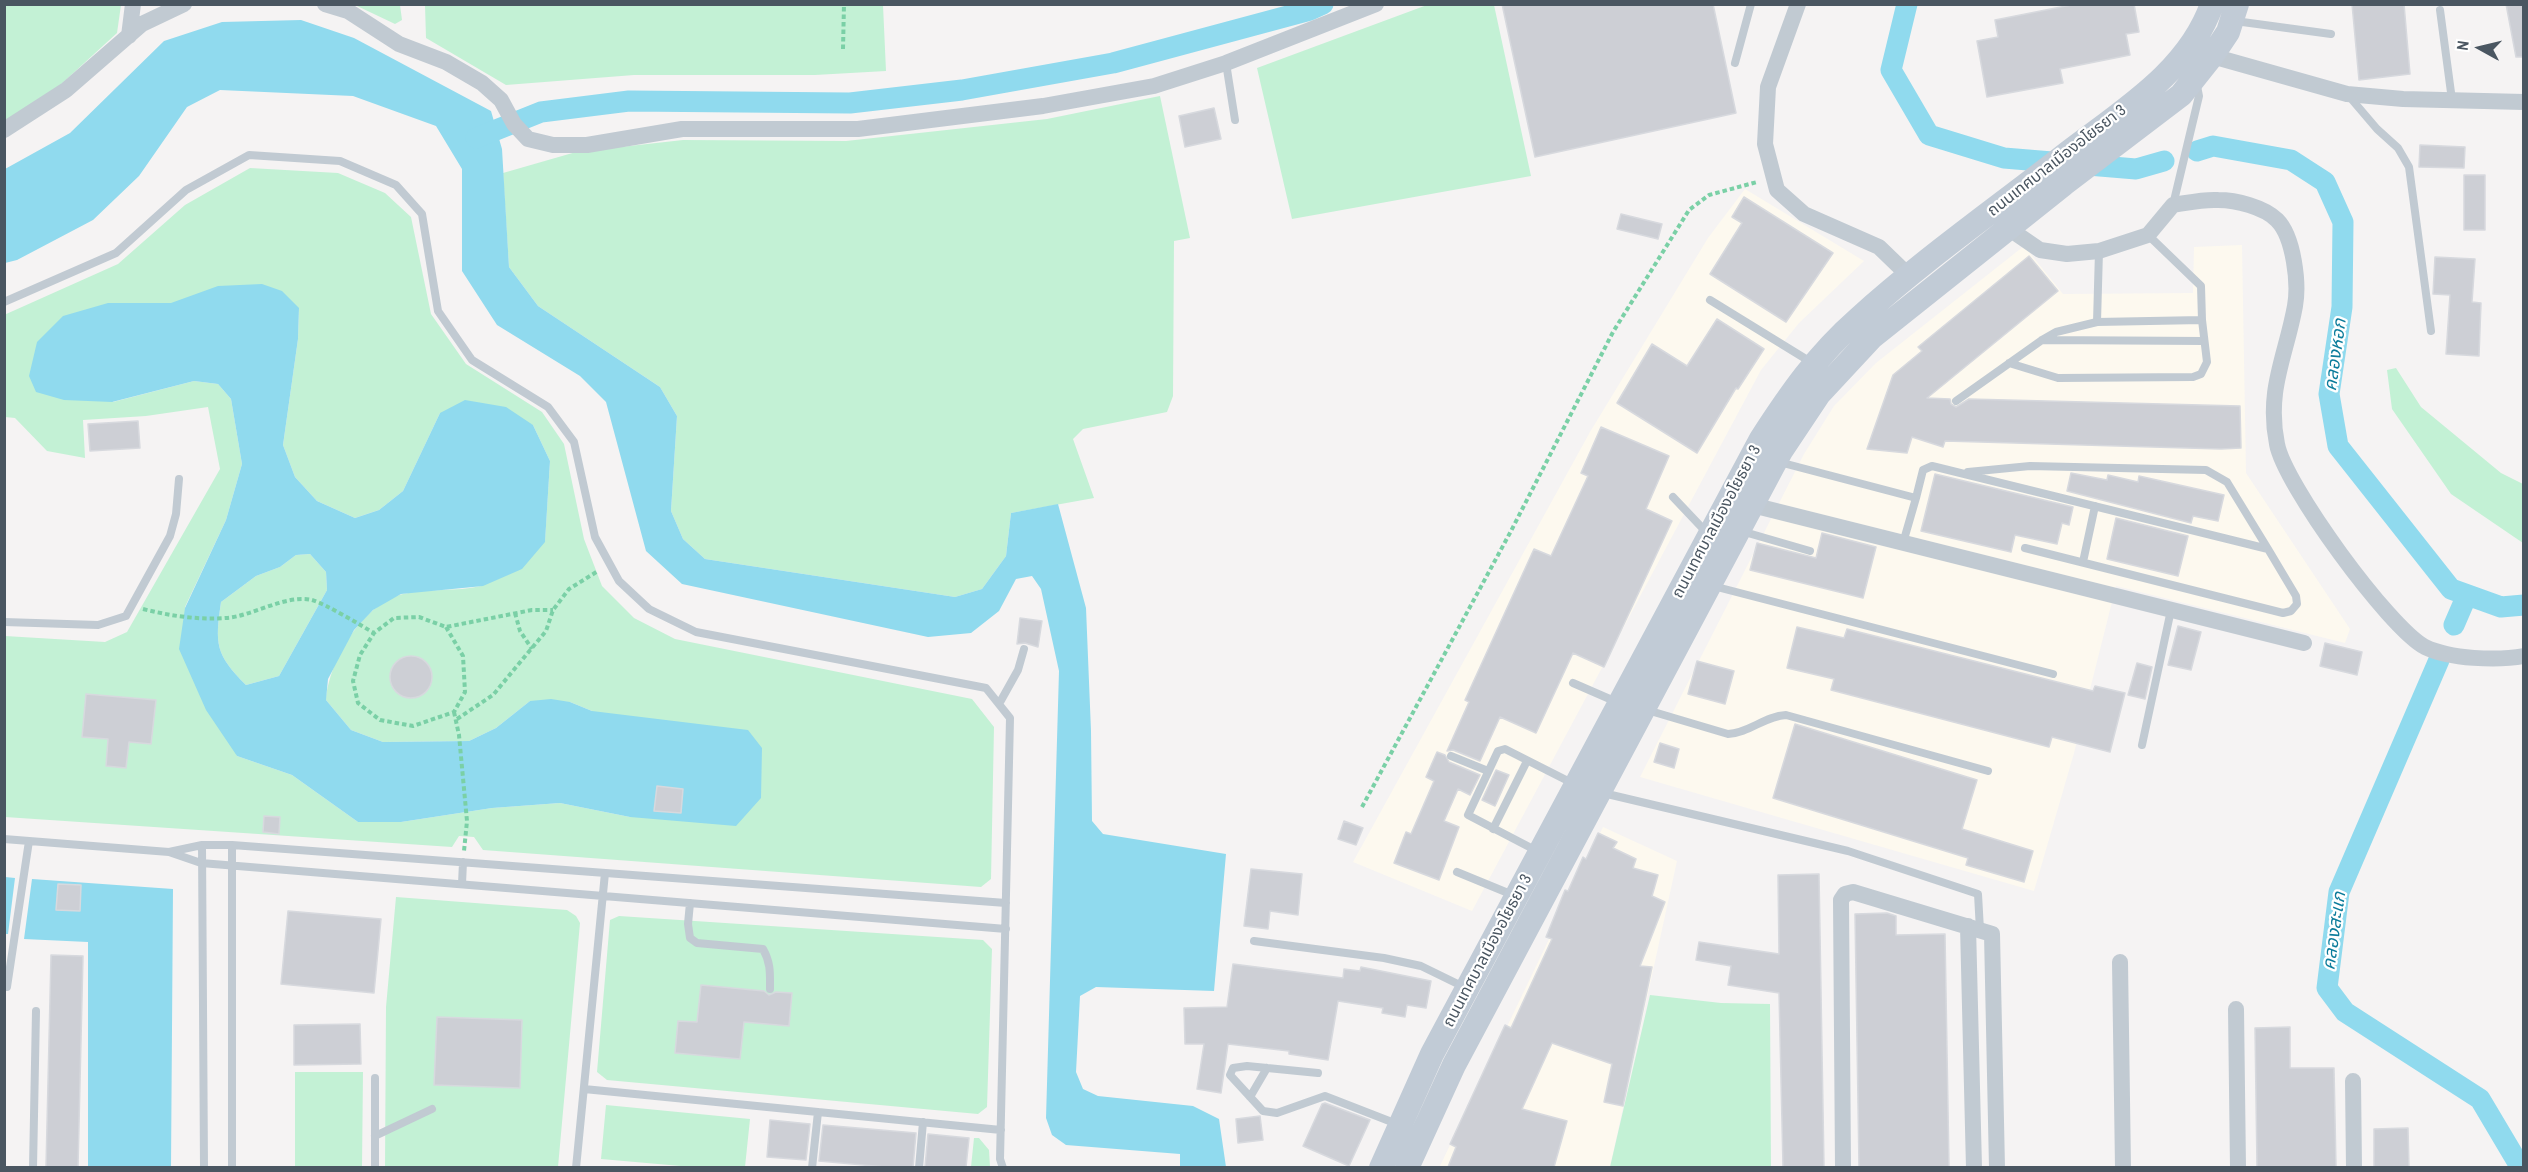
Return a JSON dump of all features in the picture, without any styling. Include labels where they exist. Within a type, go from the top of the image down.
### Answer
[{"type":"street","points":[[129,36],[133,4]]},
{"type":"street","points":[[4,130],[66,90],[142,24],[184,4]]},
{"type":"street","points":[[325,4],[348,11],[399,44],[446,62],[482,83],[501,100],[514,124],[528,139],[553,145],[587,145],[682,129],[858,129],[1043,106],[1154,86],[1226,63],[1376,4]]},
{"type":"street","points":[[1798,4],[1768,87],[1765,144],[1777,190],[1804,214],[1879,247],[1909,276]]},
{"type":"street","name":"ถนนเทศบาลเมืองอโยธยา 3","points":[[1407,1167],[1583,797],[1620,703],[1761,439],[1800,379],[1857,319],[1909,276],[2165,78],[2192,44],[2206,21],[2212,4]]},
{"type":"street","name":"ถนนเทศบาลเมืองอโยธยา 3","points":[[1381,1167],[1432,1054],[1540,853],[1583,797],[1644,709],[1776,461],[1819,394],[1872,337],[2013,224],[2181,95],[2196,78],[2228,32],[2234,12]]},
{"type":"street","points":[[2212,56],[2347,94],[2403,99],[2523,102]]},
{"type":"street","points":[[2013,224],[2040,250],[2067,254],[2100,251],[2148,235],[2173,205],[2218,200],[2253,206],[2277,220],[2295,255],[2295,305],[2279,365],[2273,402],[2277,446],[2295,484],[2359,581],[2395,620],[2425,646],[2469,658],[2523,656]]},
{"type":"street","points":[[1752,506],[2304,643]]},
{"type":"street","points":[[1843,1167],[1841,900],[1845,894],[1853,892],[1974,928],[1992,934],[1997,1162],[1973,1163],[1971,1029],[1974,928]]},
{"type":"street","points":[[2120,962],[2123,1167]]},
{"type":"street","points":[[2236,1009],[2238,1167]]},
{"type":"street","points":[[1971,1029],[1994,1028]]},
{"type":"street","points":[[2353,1080],[2354,1167]]},
{"type":"street","points":[[1972,1092],[1996,1091]]},
{"type":"lane","points":[[1735,63],[1751,4]]},
{"type":"lane","points":[[2440,10],[2452,100]]},
{"type":"lane","points":[[2234,12],[2331,34]]},
{"type":"lane","points":[[1226,63],[1235,120]]},
{"type":"lane","points":[[2173,205],[2199,96],[2196,78]]},
{"type":"lane","points":[[2347,94],[2377,129],[2398,148],[2409,167],[2431,331]]},
{"type":"lane","points":[[4,302],[116,253],[186,190],[249,155],[340,161],[396,184],[422,214],[438,311],[472,360],[548,407],[574,441],[595,537],[619,581],[649,609],[696,632],[986,688],[1010,718],[1000,1159],[1003,1167]]},
{"type":"lane","points":[[2009,363],[2058,378],[2193,377],[2201,374],[2207,362],[2201,286],[2148,235]]},
{"type":"lane","points":[[2097,322],[2100,251]]},
{"type":"lane","points":[[1710,300],[1814,364]]},
{"type":"lane","points":[[1956,401],[2056,332],[2097,322],[2202,320]]},
{"type":"lane","points":[[2042,340],[2204,340]]},
{"type":"lane","points":[[1776,461],[1916,498]]},
{"type":"lane","points":[[1904,543],[1923,470],[1932,466],[2268,549]]},
{"type":"lane","points":[[1961,473],[2030,466],[2206,470],[2227,482],[2296,596],[2297,604],[2292,611],[2283,613],[2025,548]]},
{"type":"lane","points":[[4,622],[98,625],[126,616],[170,536],[176,514],[179,479]]},
{"type":"lane","points":[[1673,497],[1710,536]]},
{"type":"lane","points":[[2084,562],[2095,506]]},
{"type":"lane","points":[[1739,530],[1810,551]]},
{"type":"lane","points":[[1710,585],[2053,674]]},
{"type":"lane","points":[[2142,745],[2171,609]]},
{"type":"lane","points":[[999,704],[1018,670],[1024,649]]},
{"type":"lane","points":[[1572,683],[1620,703]]},
{"type":"lane","points":[[1644,709],[1728,734],[1739,734],[1778,715],[1786,715],[1988,771]]},
{"type":"lane","points":[[1540,853],[1468,815],[1498,751],[1502,749],[1527,761],[1583,797],[1848,851],[1978,894],[1974,928]]},
{"type":"lane","points":[[1450,756],[1488,771]]},
{"type":"lane","points":[[1493,830],[1527,761]]},
{"type":"lane","points":[[4,839],[169,852],[201,863],[1006,929]]},
{"type":"lane","points":[[7,987],[29,841]]},
{"type":"lane","points":[[169,852],[202,845],[232,845],[1006,903]]},
{"type":"lane","points":[[202,845],[204,1167]]},
{"type":"lane","points":[[232,845],[232,1167]]},
{"type":"lane","points":[[462,884],[463,862]]},
{"type":"lane","points":[[1457,872],[1516,896]]},
{"type":"lane","points":[[576,1167],[605,873]]},
{"type":"lane","points":[[690,903],[688,924],[690,938],[697,943],[763,949],[770,969],[770,989]]},
{"type":"lane","points":[[1254,941],[1384,958],[1421,966],[1468,988]]},
{"type":"lane","points":[[33,1167],[36,1011]]},
{"type":"lane","points":[[1318,1073],[1247,1066],[1233,1068],[1230,1075],[1263,1111],[1277,1113],[1321,1096],[1332,1097],[1400,1125]]},
{"type":"lane","points":[[1250,1097],[1267,1068]]},
{"type":"lane","points":[[375,1078],[375,1167]]},
{"type":"lane","points":[[584,1089],[1001,1130]]},
{"type":"lane","points":[[375,1136],[432,1109]]},
{"type":"lane","points":[[812,1167],[818,1112]]},
{"type":"lane","points":[[919,1167],[923,1122]]},
{"type":"path","points":[[843,49],[844,4]]},
{"type":"path","points":[[1362,807],[1506,542],[1613,333],[1689,210],[1709,195],[1773,177]]},
{"type":"path","points":[[456,720],[493,695],[546,631],[553,609],[569,589],[609,564]]},
{"type":"path","points":[[131,606],[176,617],[227,618],[262,611],[286,601],[312,600],[374,633]]},
{"type":"path","points":[[446,627],[463,656],[465,692],[454,712],[413,726],[380,720],[358,703],[353,681],[360,655],[374,633],[394,618],[419,617],[446,627],[532,609],[553,609]]},
{"type":"path","points":[[515,613],[520,631],[532,649]]},
{"type":"path","points":[[454,712],[459,735],[466,821],[463,862]]},
{"type":"shaded area","points":[[1745,189],[1864,261],[1799,323],[1761,370],[1472,911],[1353,862],[1590,432],[1708,238]]},
{"type":"shaded area","points":[[2242,245],[2246,473],[2350,629],[2345,643],[2116,586],[2074,753],[2034,891],[1640,777],[1804,454],[1834,406],[1876,363],[2024,246],[2063,294],[2193,293],[2194,247]]},
{"type":"shaded area","points":[[1603,827],[1677,861],[1610,1167],[1439,1168]]},
{"type":"green space","points":[[5,5],[121,5],[117,33],[57,88],[5,123]]},
{"type":"green space","points":[[355,5],[400,5],[402,20],[395,24]]},
{"type":"green space","points":[[425,5],[883,5],[886,71],[815,75],[634,75],[506,85],[426,38]]},
{"type":"green space","points":[[1427,5],[1494,5],[1531,176],[1292,219],[1257,68]]},
{"type":"green space","points":[[1160,96],[1190,238],[1174,241],[1173,396],[1167,412],[1083,429],[1073,439],[1094,498],[1011,513],[1006,556],[982,589],[955,597],[705,559],[683,539],[671,511],[677,416],[660,387],[538,306],[509,267],[503,173],[576,152],[683,140],[846,141],[1047,119]]},
{"type":"green space","points":[[250,168],[338,173],[385,193],[411,217],[431,314],[466,364],[542,412],[564,444],[584,539],[602,586],[634,618],[675,639],[972,699],[994,727],[991,879],[981,887],[483,850],[474,837],[459,836],[452,847],[5,817],[5,636],[105,642],[127,632],[220,469],[208,407],[146,416],[83,420],[85,458],[47,451],[15,418],[5,417],[4,315],[118,264],[185,205]],"holes":[[[108,303],[299,308],[298,339],[283,445],[295,477],[317,501],[355,518],[379,510],[403,491],[440,413],[533,425],[550,461],[545,541],[503,573],[481,586],[403,594],[374,609],[350,636],[341,652],[328,685],[326,700],[351,730],[383,742],[469,741],[496,728],[530,701],[570,702],[592,711],[630,817],[560,803],[492,808],[401,822],[358,822],[292,775],[237,756],[185,607],[226,520],[242,464],[231,399],[218,384],[194,381],[113,402]]]},
{"type":"green space","points":[[2396,368],[2421,407],[2501,473],[2523,484],[2523,543],[2451,494],[2392,409],[2387,370]]},
{"type":"green space","points":[[310,554],[326,572],[327,590],[279,676],[246,685],[228,665],[220,648],[218,628],[221,602],[256,576],[280,567],[296,555]]},
{"type":"green space","points":[[396,897],[567,910],[576,916],[580,923],[558,1167],[385,1168],[386,1007]]},
{"type":"green space","points":[[619,916],[983,940],[992,949],[987,1107],[978,1114],[607,1080],[597,1072],[610,920]]},
{"type":"green space","points":[[1650,995],[1721,1003],[1770,1004],[1771,1167],[1610,1167]]},
{"type":"green space","points":[[295,1072],[363,1072],[362,1167],[295,1167]]},
{"type":"green space","points":[[606,1105],[750,1119],[745,1167],[692,1167],[601,1159]]},
{"type":"green space","points":[[974,1138],[979,1138],[989,1150],[990,1167],[971,1167]]},
{"type":"water","points":[[301,20],[354,38],[491,111],[502,149],[509,267],[538,306],[660,387],[677,416],[671,511],[683,539],[705,559],[955,597],[982,589],[1006,556],[1011,513],[1058,504],[1086,608],[1092,821],[1103,834],[1226,854],[1214,991],[1096,987],[1080,996],[1076,1072],[1083,1089],[1098,1096],[1193,1106],[1219,1119],[1226,1167],[1180,1167],[1180,1154],[1066,1145],[1052,1135],[1046,1118],[1059,671],[1041,589],[1032,576],[1016,579],[999,611],[971,633],[928,637],[682,584],[646,551],[606,402],[580,376],[497,325],[462,271],[462,169],[436,126],[353,96],[220,90],[187,107],[139,176],[93,220],[17,260],[5,263],[5,169],[70,133],[164,41],[222,22]]},
{"type":"water","points":[[262,284],[282,291],[299,308],[298,339],[283,445],[295,477],[317,501],[355,518],[379,510],[403,491],[440,413],[465,400],[506,407],[533,425],[550,461],[545,542],[522,569],[483,586],[401,594],[373,610],[354,630],[328,679],[326,700],[351,730],[383,742],[469,741],[496,728],[530,701],[551,699],[570,702],[592,711],[748,730],[762,748],[761,798],[736,826],[630,817],[560,803],[492,808],[401,822],[358,822],[292,775],[237,756],[206,710],[179,649],[185,608],[226,520],[242,464],[231,399],[218,384],[194,381],[112,402],[64,400],[36,392],[29,376],[37,342],[63,316],[108,303],[171,303],[218,286]],"holes":[[[310,554],[326,572],[327,590],[279,676],[246,685],[228,665],[220,648],[218,628],[221,602],[256,576],[280,567],[296,555]]]},
{"type":"water","points":[[5,877],[15,878],[8,934],[5,934]]},
{"type":"water","points":[[32,879],[173,889],[171,1167],[88,1167],[88,942],[24,939]]},
{"type":"building","points":[[1502,4],[1713,4],[1736,113],[1535,157]]},
{"type":"building","points":[[2076,4],[2134,4],[2139,32],[2126,34],[2130,55],[2060,69],[2063,83],[1987,97],[1977,41],[1998,37],[1995,20]]},
{"type":"building","points":[[2352,4],[2404,4],[2410,74],[2359,80]]},
{"type":"building","points":[[2506,4],[2523,4],[2523,57],[2516,57]]},
{"type":"building","points":[[1214,108],[1221,139],[1185,147],[1179,116]]},
{"type":"building","points":[[2420,145],[2465,147],[2464,168],[2419,167]]},
{"type":"building","points":[[2464,175],[2485,175],[2485,230],[2464,230]]},
{"type":"building","points":[[1744,197],[1833,253],[1786,322],[1710,274],[1742,223],[1732,217]]},
{"type":"building","points":[[1621,214],[1662,224],[1658,239],[1617,229]]},
{"type":"building","points":[[2029,256],[2058,291],[1927,398],[1950,399],[1951,404],[1956,407],[1969,399],[2240,406],[2241,448],[1945,441],[1943,447],[1912,437],[1907,453],[1867,449],[1893,375],[1922,351],[1918,347]]},
{"type":"building","points":[[2435,257],[2475,259],[2472,302],[2481,303],[2479,356],[2446,354],[2450,295],[2433,294]]},
{"type":"building","points":[[1717,319],[1764,349],[1738,389],[1736,388],[1697,453],[1617,403],[1652,344],[1687,366]]},
{"type":"building","points":[[138,421],[140,448],[90,451],[88,424]]},
{"type":"building","points":[[1601,427],[1669,456],[1646,509],[1672,521],[1604,667],[1573,653],[1536,733],[1500,717],[1480,761],[1453,750],[1447,751],[1469,702],[1465,700],[1534,549],[1551,556],[1588,476],[1581,473]]},
{"type":"building","points":[[2071,473],[2107,480],[2108,475],[2138,482],[2139,476],[2224,495],[2218,521],[2193,516],[2191,523],[2067,491]]},
{"type":"building","points":[[1935,474],[2073,507],[2069,525],[2062,523],[2057,544],[2015,535],[2011,552],[1921,531]]},
{"type":"building","points":[[2116,518],[2188,536],[2178,576],[2107,559]]},
{"type":"building","points":[[1822,533],[1876,547],[1863,598],[1750,570],[1757,543],[1816,558]]},
{"type":"building","points":[[1020,618],[1042,621],[1038,647],[1025,643],[1017,644]]},
{"type":"building","points":[[2178,626],[2201,632],[2191,670],[2168,665]]},
{"type":"building","points":[[1797,627],[1844,638],[1847,629],[2093,691],[2095,686],[2125,693],[2110,752],[2052,737],[2049,747],[1831,690],[1834,679],[1787,668]]},
{"type":"building","points":[[2325,643],[2362,652],[2357,675],[2320,666]]},
{"type":"building","points":[[411,656],[426,662],[432,677],[426,692],[411,698],[396,692],[390,677],[396,662]]},
{"type":"building","points":[[1697,661],[1734,671],[1725,704],[1688,694]]},
{"type":"building","points":[[2137,663],[2152,667],[2145,699],[2128,695]]},
{"type":"building","points":[[86,694],[156,700],[151,744],[129,742],[126,768],[106,766],[108,739],[82,737]]},
{"type":"building","points":[[1795,724],[1977,780],[1962,829],[2033,851],[2024,882],[1966,865],[1968,858],[1773,798]]},
{"type":"building","points":[[1660,743],[1679,749],[1674,768],[1654,762]]},
{"type":"building","points":[[1437,752],[1445,755],[1449,762],[1480,775],[1470,795],[1458,789],[1444,821],[1459,827],[1439,880],[1394,863],[1406,832],[1411,834],[1434,781],[1426,777]]},
{"type":"building","points":[[1496,770],[1509,775],[1495,806],[1482,800]]},
{"type":"building","points":[[657,786],[683,789],[681,813],[654,811]]},
{"type":"building","points":[[264,816],[280,817],[279,834],[263,832]]},
{"type":"building","points":[[1344,821],[1363,828],[1356,845],[1338,839]]},
{"type":"building","points":[[1598,833],[1617,842],[1613,848],[1636,859],[1633,868],[1658,875],[1652,896],[1665,902],[1640,966],[1652,967],[1623,1106],[1604,1102],[1612,1064],[1552,1043],[1522,1109],[1567,1121],[1554,1167],[1448,1167],[1456,1147],[1450,1144],[1505,1025],[1511,1028],[1552,939],[1546,937],[1565,890],[1568,891],[1583,857],[1586,859]]},
{"type":"building","points":[[1251,869],[1302,874],[1298,915],[1270,911],[1268,929],[1244,926]]},
{"type":"building","points":[[1819,874],[1824,1167],[1783,1167],[1779,993],[1728,985],[1731,966],[1696,960],[1699,942],[1779,954],[1778,875]]},
{"type":"building","points":[[58,884],[81,885],[80,911],[56,910]]},
{"type":"building","points":[[288,911],[381,919],[374,993],[281,984]]},
{"type":"building","points":[[1887,913],[1896,916],[1896,935],[1945,934],[1949,1167],[1859,1167],[1855,914]]},
{"type":"building","points":[[51,955],[83,956],[78,1167],[46,1167]]},
{"type":"building","points":[[1233,964],[1343,978],[1344,969],[1360,971],[1361,967],[1431,981],[1426,1008],[1407,1005],[1405,1017],[1382,1013],[1383,1008],[1338,1001],[1328,1060],[1289,1054],[1289,1051],[1228,1044],[1221,1093],[1197,1089],[1204,1044],[1185,1044],[1184,1008],[1227,1007]]},
{"type":"building","points":[[701,985],[764,991],[769,995],[776,992],[792,993],[789,1026],[744,1022],[740,1059],[675,1053],[678,1021],[697,1022]]},
{"type":"building","points":[[437,1017],[522,1020],[520,1088],[434,1085]]},
{"type":"building","points":[[360,1024],[361,1064],[294,1065],[294,1025]]},
{"type":"building","points":[[2290,1027],[2290,1068],[2334,1068],[2336,1167],[2257,1167],[2255,1028]]},
{"type":"building","points":[[1325,1103],[1370,1120],[1349,1166],[1303,1146],[1322,1104]]},
{"type":"building","points":[[1260,1116],[1263,1140],[1238,1143],[1236,1119]]},
{"type":"building","points":[[770,1120],[810,1124],[806,1160],[767,1157]]},
{"type":"building","points":[[823,1125],[916,1133],[913,1167],[819,1161]]},
{"type":"building","points":[[2408,1128],[2409,1167],[2374,1167],[2374,1129]]},
{"type":"building","points":[[928,1134],[969,1138],[966,1167],[925,1167]]},
{"type":"waterway","points":[[476,138],[541,112],[629,101],[850,103],[962,90],[1113,63],[1310,10],[1323,4]]},
{"type":"waterway","name":"คลองหอก","points":[[1907,4],[1891,70],[1929,135],[2004,158],[2136,169],[2164,161]]},
{"type":"waterway","name":"คลองหอก","points":[[2197,151],[2213,146],[2291,160],[2325,182],[2343,222],[2342,307],[2329,394],[2338,446],[2451,589],[2501,607],[2524,605]]},
{"type":"waterway","name":"คลองสะแก","points":[[2454,625],[2467,595]]},
{"type":"waterway","name":"คลองสะแก","points":[[2439,660],[2339,892],[2327,988],[2345,1012],[2480,1099],[2521,1168]]}]
